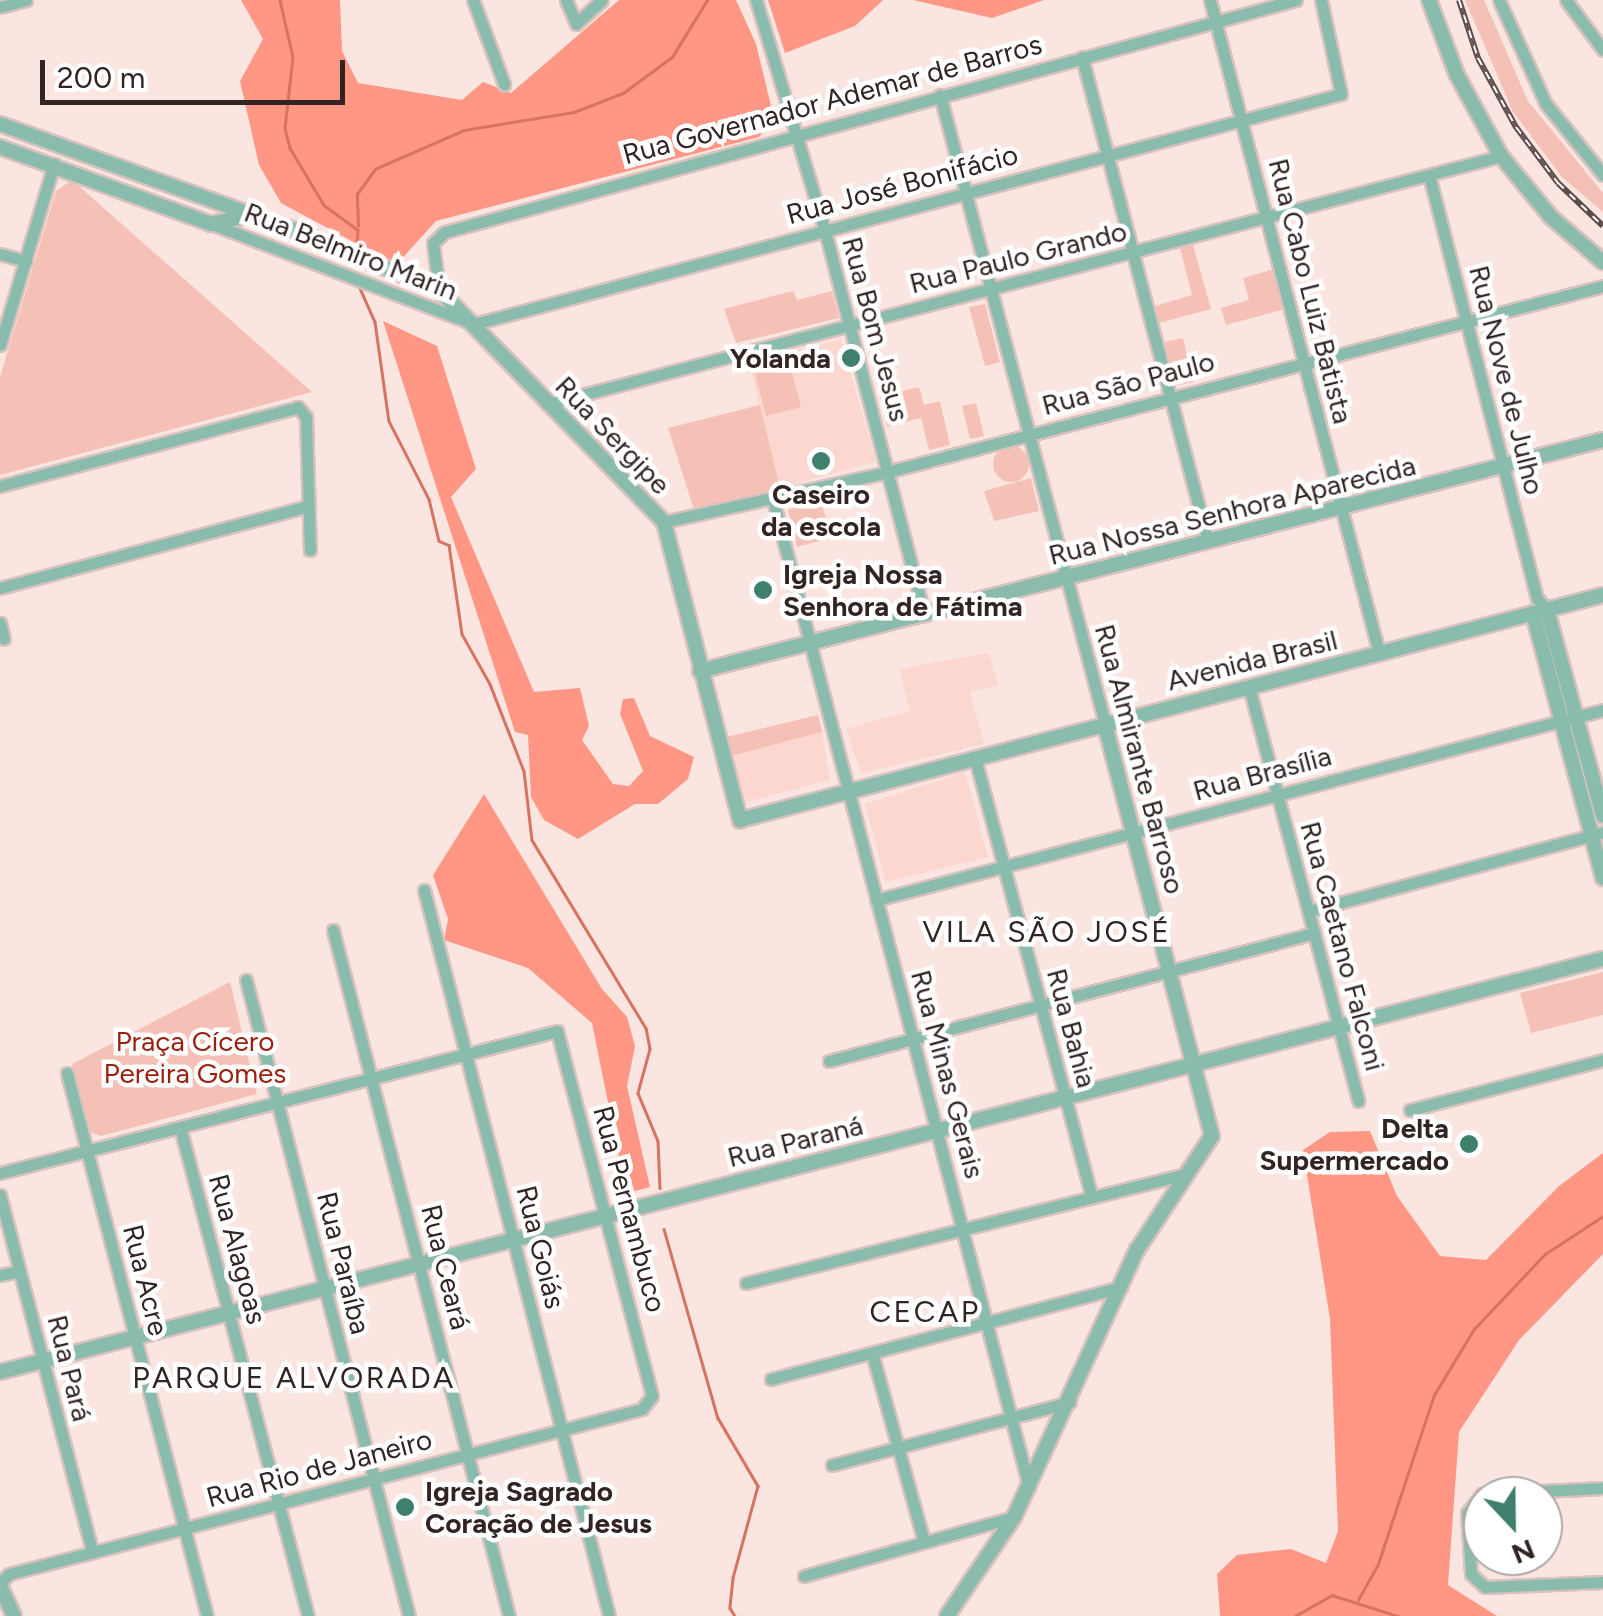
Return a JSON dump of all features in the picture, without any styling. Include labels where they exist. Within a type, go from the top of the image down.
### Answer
[{"type":"street","points":[[0,7],[26,0]]},
{"type":"street","points":[[473,0],[504,84]]},
{"type":"street","points":[[566,0],[576,24],[602,0]]},
{"type":"street","name":"Rua Bom Jesus","points":[[756,0],[825,231],[924,615]]},
{"type":"street","name":"Rua Cabo Luiz Batista","points":[[1210,0],[1379,653]]},
{"type":"street","name":"Rua Governador Ademar de Barros","points":[[439,290],[433,243],[446,232],[1296,0]]},
{"type":"street","name":"Rua José Bonifácio","points":[[474,324],[1343,92],[1321,0]]},
{"type":"street","points":[[1429,0],[1457,76],[1501,156],[1552,217],[1603,262]]},
{"type":"street","points":[[1499,0],[1546,104],[1603,175]]},
{"type":"street","points":[[1566,0],[1603,50]]},
{"type":"street","points":[[1082,57],[1208,542]]},
{"type":"street","name":"Rua Almirante Barroso","points":[[940,95],[1212,1136],[1121,1287],[1072,1402],[1014,1517],[948,1616]]},
{"type":"street","name":"Rua Belmiro Marin","points":[[0,124],[249,216]]},
{"type":"street","name":"Rua Belmiro Marin","points":[[0,147],[474,324]]},
{"type":"street","name":"Rua Paulo Grando","points":[[547,404],[1501,156]]},
{"type":"street","points":[[0,345],[54,164]]},
{"type":"street","name":"Rua Nove de Julho","points":[[1429,175],[1539,607]]},
{"type":"street","points":[[249,216],[294,230],[439,290]]},
{"type":"street","name":"Rua Belmiro Marin","points":[[210,224],[249,216]]},
{"type":"street","points":[[0,254],[26,261]]},
{"type":"street","name":"Rua São Paulo","points":[[664,522],[887,472],[1603,286]]},
{"type":"street","name":"Rua Sergipe","points":[[439,290],[664,522],[740,820]]},
{"type":"street","points":[[0,486],[302,408],[310,550]]},
{"type":"street","name":"Rua Nossa Senhora Aparecida","points":[[700,671],[1603,440]]},
{"type":"street","name":"Rua Minas Gerais","points":[[772,500],[1029,1487]]},
{"type":"street","points":[[0,588],[308,506]]},
{"type":"street","name":"Avenida Brasil","points":[[740,820],[1379,653],[1539,607],[1603,595]]},
{"type":"street","points":[[1539,607],[1597,833],[1603,878]]},
{"type":"street","points":[[0,623],[4,639]]},
{"type":"street","name":"Rua Caetano Falconi","points":[[1249,686],[1358,1101]]},
{"type":"street","name":"Rua Brasília","points":[[876,900],[1603,710]]},
{"type":"street","points":[[1569,719],[1603,816]]},
{"type":"street","name":"Rua Bahia","points":[[975,758],[1092,1194]]},
{"type":"street","points":[[1309,912],[1597,833]]},
{"type":"street","name":"Rua Goiás","points":[[424,890],[609,1616]]},
{"type":"street","name":"Rua Ceará","points":[[334,930],[509,1616]]},
{"type":"street","points":[[829,1061],[1314,933]]},
{"type":"street","name":"Rua Paraná","points":[[0,1372],[1603,959]]},
{"type":"street","name":"Rua Paraíba","points":[[246,980],[410,1616]]},
{"type":"street","name":"Rua Pernambuco","points":[[466,1054],[557,1031],[651,1400]]},
{"type":"street","points":[[0,1173],[466,1054]]},
{"type":"street","points":[[1410,1110],[1603,1060]]},
{"type":"street","name":"Rua Acre","points":[[68,1074],[207,1616]]},
{"type":"street","name":"Rua Alagoas","points":[[180,1127],[308,1616]]},
{"type":"street","points":[[746,1283],[1092,1194],[1187,1174]]},
{"type":"street","name":"Rua Pará","points":[[0,1195],[92,1552]]},
{"type":"street","points":[[0,1275],[20,1271]]},
{"type":"street","points":[[771,1380],[1121,1287]]},
{"type":"street","points":[[872,1353],[924,1542]]},
{"type":"street","name":"Rua Rio de Janeiro","points":[[0,1585],[8,1574],[642,1410],[651,1400]]},
{"type":"street","points":[[832,1465],[1072,1402]]},
{"type":"street","points":[[1603,1488],[1482,1494],[1467,1512],[1469,1568],[1485,1587],[1603,1582]]},
{"type":"street","points":[[804,1576],[1014,1517]]},
{"type":"street","points":[[0,1585],[14,1616]]},
{"type":"shaded area","points":[[241,0],[340,0],[342,51],[358,83],[462,100],[483,82],[511,93],[619,0],[736,0],[756,44],[774,118],[759,137],[436,221],[396,265],[281,203],[259,165],[240,81],[263,39]]},
{"type":"shaded area","points":[[768,0],[883,0],[855,26],[785,53]]},
{"type":"shaded area","points":[[913,0],[1044,0],[992,18]]},
{"type":"shaded area","points":[[383,321],[437,346],[476,469],[451,497],[534,692],[580,688],[589,726],[582,740],[613,784],[629,786],[643,771],[620,714],[623,699],[634,698],[650,736],[694,757],[688,779],[658,804],[635,804],[578,839],[544,820],[531,797],[528,735],[515,732]]},
{"type":"shaded area","points":[[841,339],[876,462],[780,488],[749,362]]},
{"type":"shaded area","points":[[989,653],[998,685],[970,692],[984,744],[861,773],[846,729],[910,711],[899,669]]},
{"type":"shaded area","points":[[822,732],[830,780],[746,802],[731,756]]},
{"type":"shaded area","points":[[965,772],[988,857],[886,882],[865,804]]},
{"type":"shaded area","points":[[484,794],[602,989],[627,1017],[635,1046],[627,1086],[650,1187],[617,1196],[619,1157],[592,1023],[528,968],[444,940],[448,919],[433,875]]},
{"type":"shaded area","points":[[1370,1131],[1397,1196],[1440,1256],[1486,1260],[1559,1186],[1603,1153],[1603,1254],[1519,1340],[1459,1432],[1448,1585],[1497,1616],[1220,1616],[1217,1574],[1237,1555],[1291,1549],[1326,1563],[1338,1531],[1330,1319],[1303,1150],[1330,1132]]},
{"type":"green space","points":[[1465,0],[1484,0],[1528,101],[1603,193],[1603,212],[1562,177],[1513,112]]},
{"type":"green space","points":[[72,180],[312,392],[0,475],[0,377],[56,191]]},
{"type":"green space","points":[[1193,245],[1211,309],[1159,323],[1155,306],[1192,295],[1180,248]]},
{"type":"green space","points":[[1274,269],[1285,309],[1226,325],[1221,308],[1249,300],[1243,278]]},
{"type":"green space","points":[[793,291],[797,300],[832,291],[839,318],[736,343],[724,309]]},
{"type":"green space","points":[[985,304],[1000,362],[985,366],[969,307]]},
{"type":"green space","points":[[1183,338],[1193,382],[1175,386],[1165,342]]},
{"type":"green space","points":[[790,365],[801,407],[766,416],[755,374]]},
{"type":"green space","points":[[919,387],[924,405],[940,401],[950,445],[929,450],[921,418],[887,427],[880,396]]},
{"type":"green space","points":[[976,403],[984,436],[970,439],[962,406]]},
{"type":"green space","points":[[760,405],[780,488],[694,510],[668,428]]},
{"type":"green space","points":[[1011,446],[1023,452],[1029,464],[1023,476],[1011,482],[999,476],[993,464],[999,452]]},
{"type":"green space","points":[[1031,478],[1039,511],[994,521],[984,491]]},
{"type":"green space","points":[[820,497],[831,538],[797,547],[788,510]]},
{"type":"green space","points":[[818,715],[822,732],[731,756],[726,737]]},
{"type":"green space","points":[[1603,972],[1603,1015],[1531,1033],[1520,993]]},
{"type":"green space","name":"Praça Cícero Pereira Gomes","points":[[230,982],[257,1094],[101,1136],[90,1132],[72,1064]]},
{"type":"waterway","points":[[280,0],[293,57],[285,128],[290,148],[324,205],[358,230],[357,248]]},
{"type":"waterway","points":[[358,226],[357,194],[375,169],[464,130],[574,112],[623,93],[672,57],[707,0]]},
{"type":"waterway","points":[[359,286],[375,322],[389,421],[429,499],[439,541],[449,545],[462,634],[490,684],[524,771],[532,840],[646,1028],[650,1049],[638,1093],[658,1141],[660,1188]]},
{"type":"waterway","points":[[1358,1600],[1378,1564],[1434,1395],[1474,1329],[1545,1254],[1603,1216]]},
{"type":"waterway","points":[[664,1229],[718,1418],[758,1486],[733,1578],[730,1608],[735,1616]]},
{"type":"waterway","points":[[1295,1616],[1332,1595],[1398,1616]]},
{"type":"railway","points":[[1459,0],[1478,58],[1516,127],[1558,183],[1603,226]]},
{"type":"place","name":"Yolanda","points":[[851,358]]},
{"type":"place","name":"Caseiro da escola","points":[[821,461]]},
{"type":"place","name":"Igreja Nossa Senhora de Fátima","points":[[763,590]]},
{"type":"place","name":"Delta Supermercado","points":[[1469,1144]]},
{"type":"place","name":"Igreja Sagrado Coração de Jesus","points":[[405,1507]]},
{"type":"district","name":"VILA SÃO JOSÉ","points":[[1047,932]]},
{"type":"district","name":"CECAP","points":[[925,1312]]},
{"type":"district","name":"PARQUE ALVORADA","points":[[294,1378]]}]
